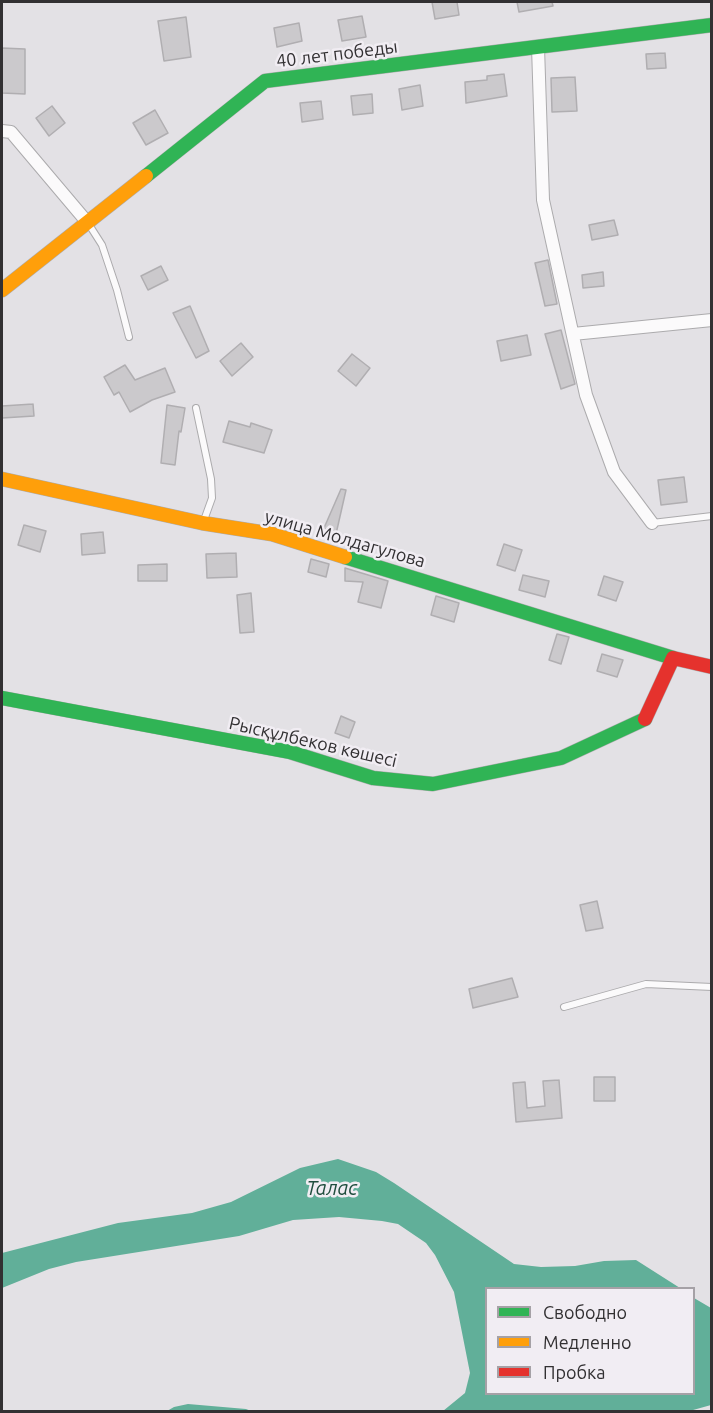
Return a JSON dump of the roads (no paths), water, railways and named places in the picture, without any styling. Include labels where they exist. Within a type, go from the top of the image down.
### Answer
[{"type":"street","name":"40 лет победы","points":[[2,290],[265,81],[711,25]]},
{"type":"street","points":[[538,47],[543,200],[586,395],[614,472],[652,523]]},
{"type":"street","points":[[2,130],[11,132],[87,222]]},
{"type":"street","points":[[573,334],[711,320]]},
{"type":"street","name":"улица Молдагулова","points":[[2,479],[202,523],[272,534],[673,658]]},
{"type":"street","points":[[673,658],[711,667]]},
{"type":"street","name":"Рысқұлбеков көшесі","points":[[2,698],[290,752],[373,778],[433,784],[561,758],[645,719],[673,658]]},
{"type":"lane","points":[[87,222],[102,245],[129,337]]},
{"type":"lane","points":[[196,408],[211,479],[212,498],[202,523]]},
{"type":"lane","points":[[652,523],[711,516]]},
{"type":"lane","points":[[564,1007],[646,984],[711,987]]},
{"type":"water","name":"Талас","points":[[338,1159],[376,1172],[514,1264],[541,1267],[575,1266],[604,1261],[636,1260],[678,1287],[485,1287],[485,1395],[695,1395],[695,1299],[711,1308],[711,1405],[686,1412],[443,1411],[465,1393],[470,1373],[454,1292],[435,1255],[426,1243],[398,1224],[382,1221],[339,1217],[293,1220],[239,1236],[76,1262],[49,1269],[2,1288],[2,1253],[118,1223],[192,1213],[231,1202],[300,1168]]},
{"type":"water","points":[[188,1404],[246,1409],[251,1411],[167,1411]]}]
